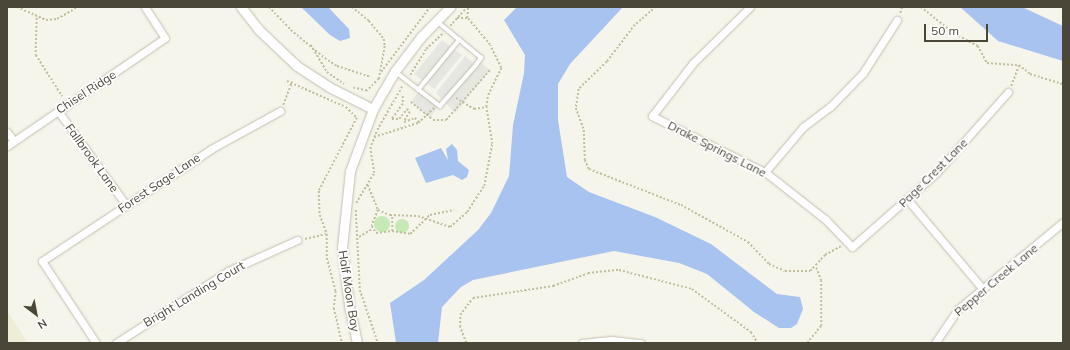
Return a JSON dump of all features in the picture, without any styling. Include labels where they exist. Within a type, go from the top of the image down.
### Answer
[{"type":"street","name":"Chisel Ridge","points":[[10,143],[165,38],[145,7]]},
{"type":"street","points":[[241,7],[258,30],[297,66],[329,87],[373,109]]},
{"type":"street","name":"Half Moon Bay","points":[[357,343],[344,270],[343,226],[350,171],[373,109],[395,72],[436,21],[450,7]]},
{"type":"street","name":"Drake Springs Lane","points":[[750,7],[693,63],[652,116],[765,172],[825,219],[850,245]]},
{"type":"street","points":[[765,172],[803,127],[830,107],[863,73],[897,20]]},
{"type":"street","name":"Page Crest Lane","points":[[850,245],[908,199],[937,172],[1008,92]]},
{"type":"street","name":"Fallbrook Lane","points":[[58,111],[126,205]]},
{"type":"street","name":"Forest Sage Lane","points":[[96,343],[42,261],[211,149],[280,111]]},
{"type":"street","points":[[7,132],[10,143]]},
{"type":"street","points":[[908,199],[982,288]]},
{"type":"street","name":"Pepper Creek Lane","points":[[935,343],[958,309],[1063,222]]},
{"type":"street","name":"Bright Landing Court","points":[[116,343],[228,271],[297,240]]},
{"type":"street","points":[[582,343],[611,340],[641,343]]},
{"type":"lane","points":[[395,72],[436,106],[444,104],[481,58],[436,21]]},
{"type":"lane","points":[[418,90],[459,40]]},
{"type":"path","points":[[17,7],[37,18],[57,20],[78,7]]},
{"type":"path","points":[[269,7],[291,30],[336,66],[371,77]]},
{"type":"path","points":[[352,7],[369,21],[384,39],[381,73]]},
{"type":"path","points":[[311,45],[327,72],[353,88],[367,90],[430,7]]},
{"type":"path","points":[[378,210],[392,216],[425,218],[445,226],[454,225],[467,212],[484,186],[492,144],[486,107],[490,88],[501,68],[490,45],[467,18],[468,7]]},
{"type":"path","points":[[378,343],[360,290],[357,201],[374,173],[370,157],[374,137],[382,118],[426,49],[468,7]]},
{"type":"path","points":[[656,7],[635,25],[607,62],[579,89],[576,108],[586,139],[586,164],[594,173],[627,182],[681,205],[748,242],[769,264],[794,273],[810,271],[825,255],[850,245]]},
{"type":"path","points":[[921,7],[955,34],[978,46],[987,63],[1019,65],[1030,74],[1063,84]]},
{"type":"path","points":[[37,18],[36,55],[62,96]]},
{"type":"path","points":[[457,18],[467,18]]},
{"type":"path","points":[[1008,92],[1019,65]]},
{"type":"path","points":[[411,102],[428,116],[438,121],[446,120],[462,104],[490,70]]},
{"type":"path","points":[[287,81],[346,107],[357,118],[319,191],[320,215],[327,234],[327,258],[336,292],[334,308],[342,343]]},
{"type":"path","points":[[280,111],[292,82]]},
{"type":"path","points":[[451,94],[462,104],[474,109],[486,107]]},
{"type":"path","points":[[403,96],[403,104],[392,119],[399,119],[407,109],[410,112],[404,122],[415,118],[419,122]]},
{"type":"path","points":[[374,137],[419,122],[428,116],[436,106]]},
{"type":"path","points":[[358,236],[372,229],[378,210],[368,185]]},
{"type":"path","points":[[372,229],[380,234],[392,231],[410,234],[425,218],[453,210]]},
{"type":"path","points":[[392,216],[392,231]]},
{"type":"path","points":[[297,240],[327,234]]},
{"type":"path","points":[[807,343],[821,326],[821,281],[815,267]]},
{"type":"path","points":[[466,343],[460,328],[460,315],[473,298],[553,286],[588,273],[619,270],[692,289],[751,332],[758,343]]},
{"type":"shaded area","points":[[442,40],[462,55],[434,89],[414,74]]},
{"type":"shaded area","points":[[465,56],[476,65],[479,61],[490,70],[455,113],[436,93]]},
{"type":"shaded area","points":[[419,91],[438,106],[430,118],[411,102]]},
{"type":"shaded area","points":[[7,311],[28,343],[7,343]]},
{"type":"green space","points":[[379,216],[385,216],[390,221],[388,230],[385,232],[379,232],[374,227],[374,221]]},
{"type":"green space","points":[[399,219],[405,219],[409,223],[409,229],[405,233],[399,233],[395,229],[395,223]]},
{"type":"water","points":[[301,7],[328,7],[349,29],[350,38],[340,41],[330,35]]},
{"type":"water","points":[[517,7],[623,7],[570,64],[558,84],[558,120],[567,177],[589,192],[655,217],[711,244],[777,294],[800,297],[803,309],[797,324],[791,328],[779,328],[754,312],[707,274],[679,263],[614,251],[473,280],[461,287],[442,307],[438,343],[396,343],[390,303],[424,280],[478,230],[491,213],[509,176],[513,125],[524,73],[525,55],[504,20]]},
{"type":"water","points":[[960,7],[1022,7],[1063,26],[1063,61],[998,41]]},
{"type":"water","points":[[452,144],[457,150],[458,161],[469,170],[467,177],[462,180],[453,175],[426,183],[415,158],[441,148],[448,160],[446,149]]}]
